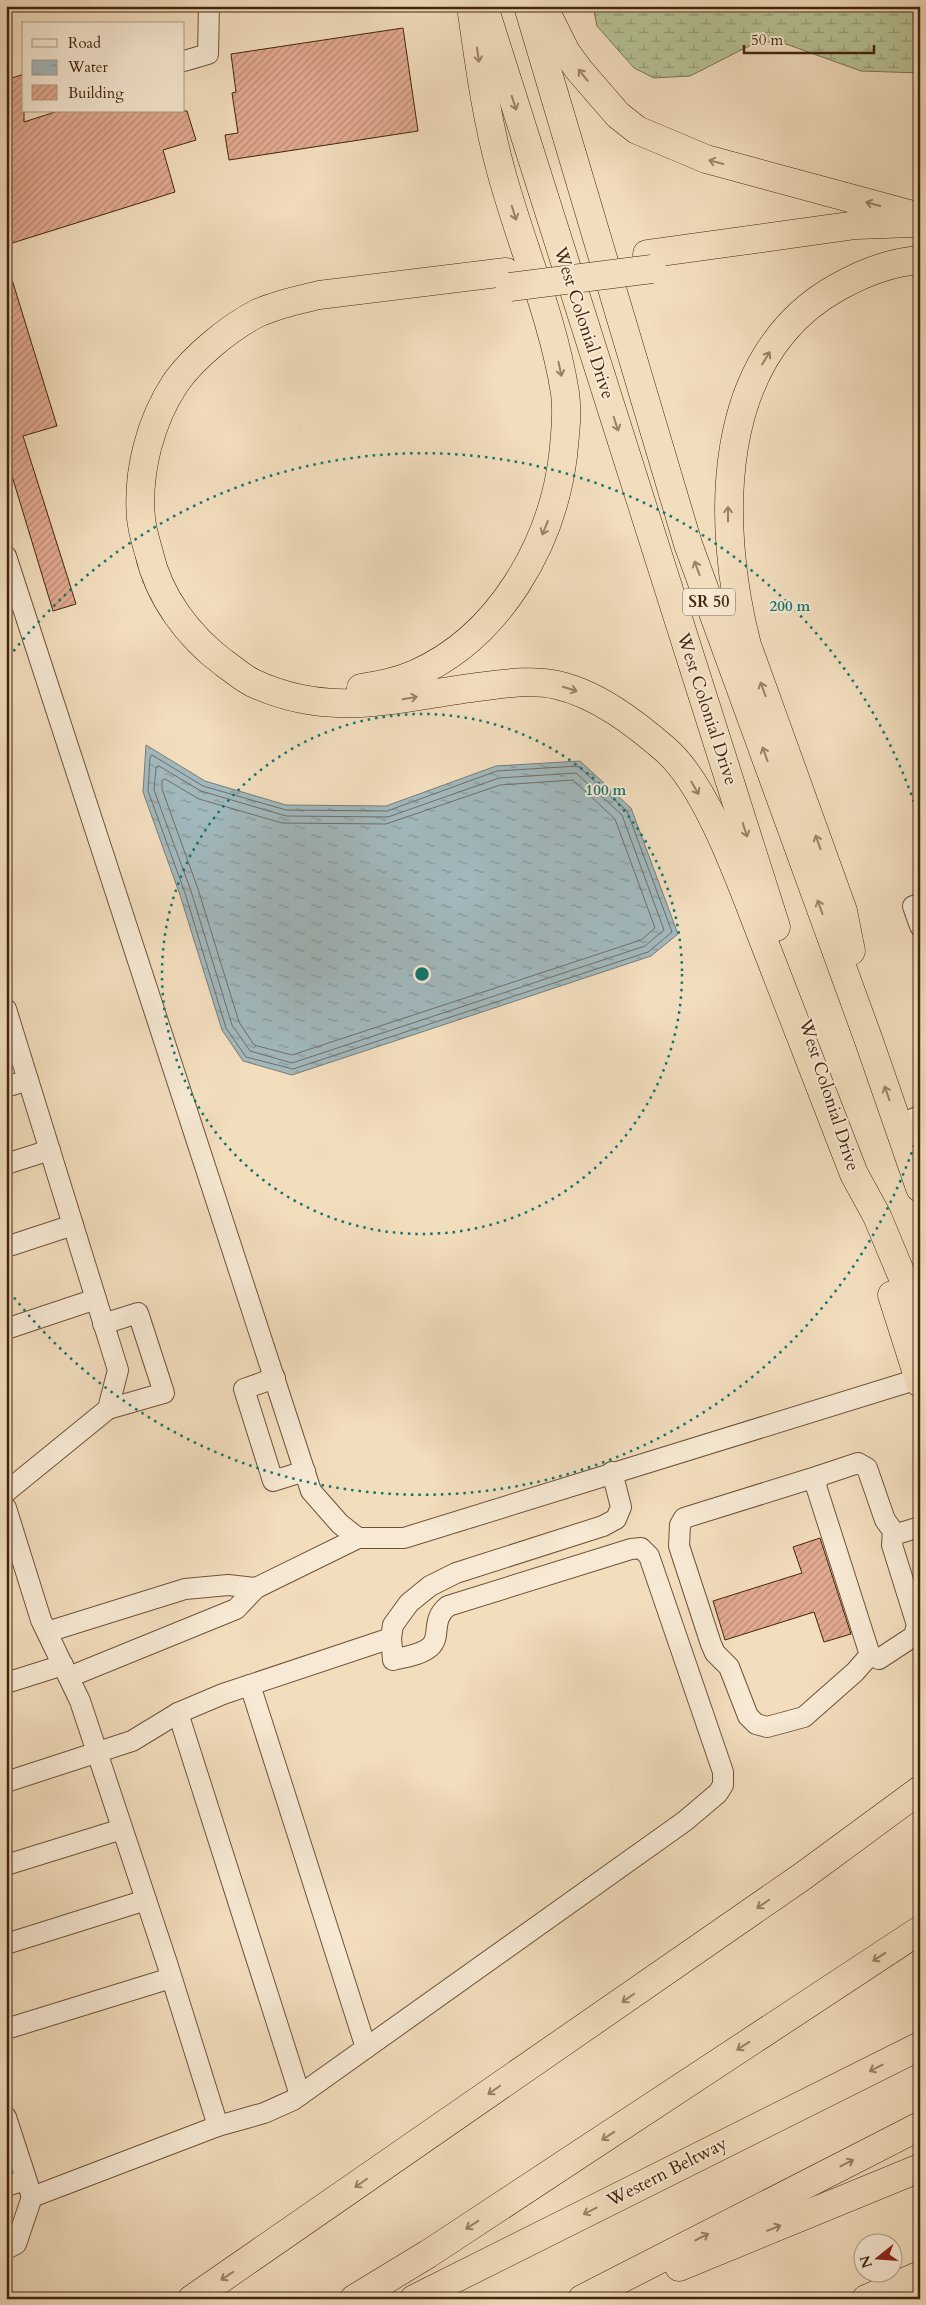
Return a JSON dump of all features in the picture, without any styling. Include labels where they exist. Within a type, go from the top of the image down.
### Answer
[{"type":"highway","points":[[471,6],[486,112],[501,171],[552,333],[565,394],[566,425],[560,475],[550,514],[535,551],[502,606],[483,627],[447,656],[413,675],[365,688],[329,689],[275,675],[250,663],[226,646],[203,625],[176,583],[163,552],[158,526],[156,504],[159,458],[168,426],[194,386],[219,357],[246,337],[293,316],[508,279]]},
{"type":"highway","name":"West Colonial Drive","points":[[484,6],[919,1380]]},
{"type":"highway","name":"West Colonial Drive","points":[[528,6],[688,544],[869,1041],[909,1121],[920,1188]]},
{"type":"highway","points":[[542,6],[566,52],[579,70],[618,115],[637,130],[706,159],[920,216]]},
{"type":"highway","points":[[649,262],[856,226],[920,223]]},
{"type":"highway","points":[[920,242],[860,242],[649,262],[508,279],[319,295],[291,301],[257,314],[202,351],[176,383],[154,422],[141,476],[141,520],[152,565],[171,609],[208,651],[251,682],[290,697],[326,704],[360,704],[513,682],[554,684],[584,694],[618,714],[669,752],[688,777],[708,811],[737,874],[854,1174],[877,1216],[920,1320]]},
{"type":"highway","points":[[869,1041],[843,911],[747,645],[738,610],[727,516],[730,467],[737,427],[753,382],[765,357],[791,322],[815,300],[854,278],[889,265],[920,260]]},
{"type":"highway","points":[[192,2299],[803,1876],[920,1790]]},
{"type":"highway","points":[[803,1876],[920,1802]]},
{"type":"highway","points":[[354,2299],[428,2254],[920,1930]]},
{"type":"highway","name":"Western Beltway","points":[[414,2299],[920,2046]]},
{"type":"highway","points":[[589,2295],[920,2126]]},
{"type":"highway","points":[[589,2295],[667,2273],[920,2168]]},
{"type":"highway","points":[[866,2299],[920,2275]]},
{"type":"lane","points":[[185,61],[208,54],[209,6]]},
{"type":"lane","points":[[6,556],[12,590],[311,1491],[340,1524],[358,1538]]},
{"type":"lane","points":[[920,904],[914,906],[920,926]]},
{"type":"lane","points":[[6,1009],[118,1370],[108,1409]]},
{"type":"lane","points":[[6,1087],[28,1080]]},
{"type":"lane","points":[[6,1164],[50,1150]]},
{"type":"lane","points":[[6,1248],[73,1225]]},
{"type":"lane","points":[[6,1328],[96,1299]]},
{"type":"lane","points":[[6,1492],[108,1409],[164,1393],[138,1313],[103,1324]]},
{"type":"lane","points":[[274,1378],[244,1389],[273,1481],[305,1471]]},
{"type":"lane","points":[[6,1683],[66,1671],[236,1608],[256,1588],[358,1538],[404,1538],[612,1472],[919,1380]]},
{"type":"lane","points":[[870,1655],[855,1672],[804,1717],[767,1727],[756,1724],[748,1716],[729,1667],[715,1653],[679,1546],[680,1524],[684,1518],[858,1462],[867,1468],[885,1520],[893,1531],[900,1533],[920,1527]]},
{"type":"lane","points":[[6,2186],[29,2188],[218,2126],[270,2111],[300,2095],[685,1821],[718,1793],[724,1785],[723,1772],[649,1556],[641,1548],[631,1548],[448,1606],[438,1617],[432,1646],[424,1651],[393,1660],[391,1638],[393,1625],[409,1603],[420,1593],[442,1579],[603,1526],[616,1519],[621,1507],[612,1472]]},
{"type":"lane","points":[[819,1476],[816,1486],[870,1655],[879,1659],[914,1636],[917,1625],[892,1545],[893,1531]]},
{"type":"lane","points":[[6,1508],[12,1544],[47,1632],[80,1701],[218,2126]]},
{"type":"lane","points":[[47,1632],[185,1589],[228,1585],[256,1588]]},
{"type":"lane","points":[[6,1782],[132,1740],[178,1713],[250,1685],[391,1638]]},
{"type":"lane","points":[[250,1685],[366,2048]]},
{"type":"lane","points":[[178,1713],[300,2095]]},
{"type":"lane","points":[[6,1865],[122,1828]]},
{"type":"lane","points":[[6,1944],[146,1900]]},
{"type":"lane","points":[[6,2029],[171,1978]]},
{"type":"lane","points":[[6,2117],[29,2188],[16,2244],[6,2249]]},
{"type":"green space","points":[[593,6],[920,6],[920,73],[861,71],[786,44],[759,41],[690,76],[654,78],[634,68],[597,26]]},
{"type":"water","points":[[146,745],[205,781],[286,805],[386,806],[496,766],[580,761],[631,808],[678,934],[651,956],[292,1075],[243,1061],[222,1030],[180,895],[143,792]]},
{"type":"building","points":[[403,28],[418,131],[229,160],[225,135],[238,133],[232,93],[236,92],[231,54]]},
{"type":"building","points":[[22,75],[22,112],[24,112],[24,122],[55,112],[187,111],[196,140],[163,150],[175,192],[6,245],[6,80]]},
{"type":"building","points":[[6,273],[10,273],[57,426],[23,436],[76,604],[53,611],[12,476],[10,476],[6,463]]},
{"type":"building","points":[[820,1538],[851,1634],[824,1642],[814,1612],[725,1640],[713,1601],[802,1573],[793,1547]]}]
